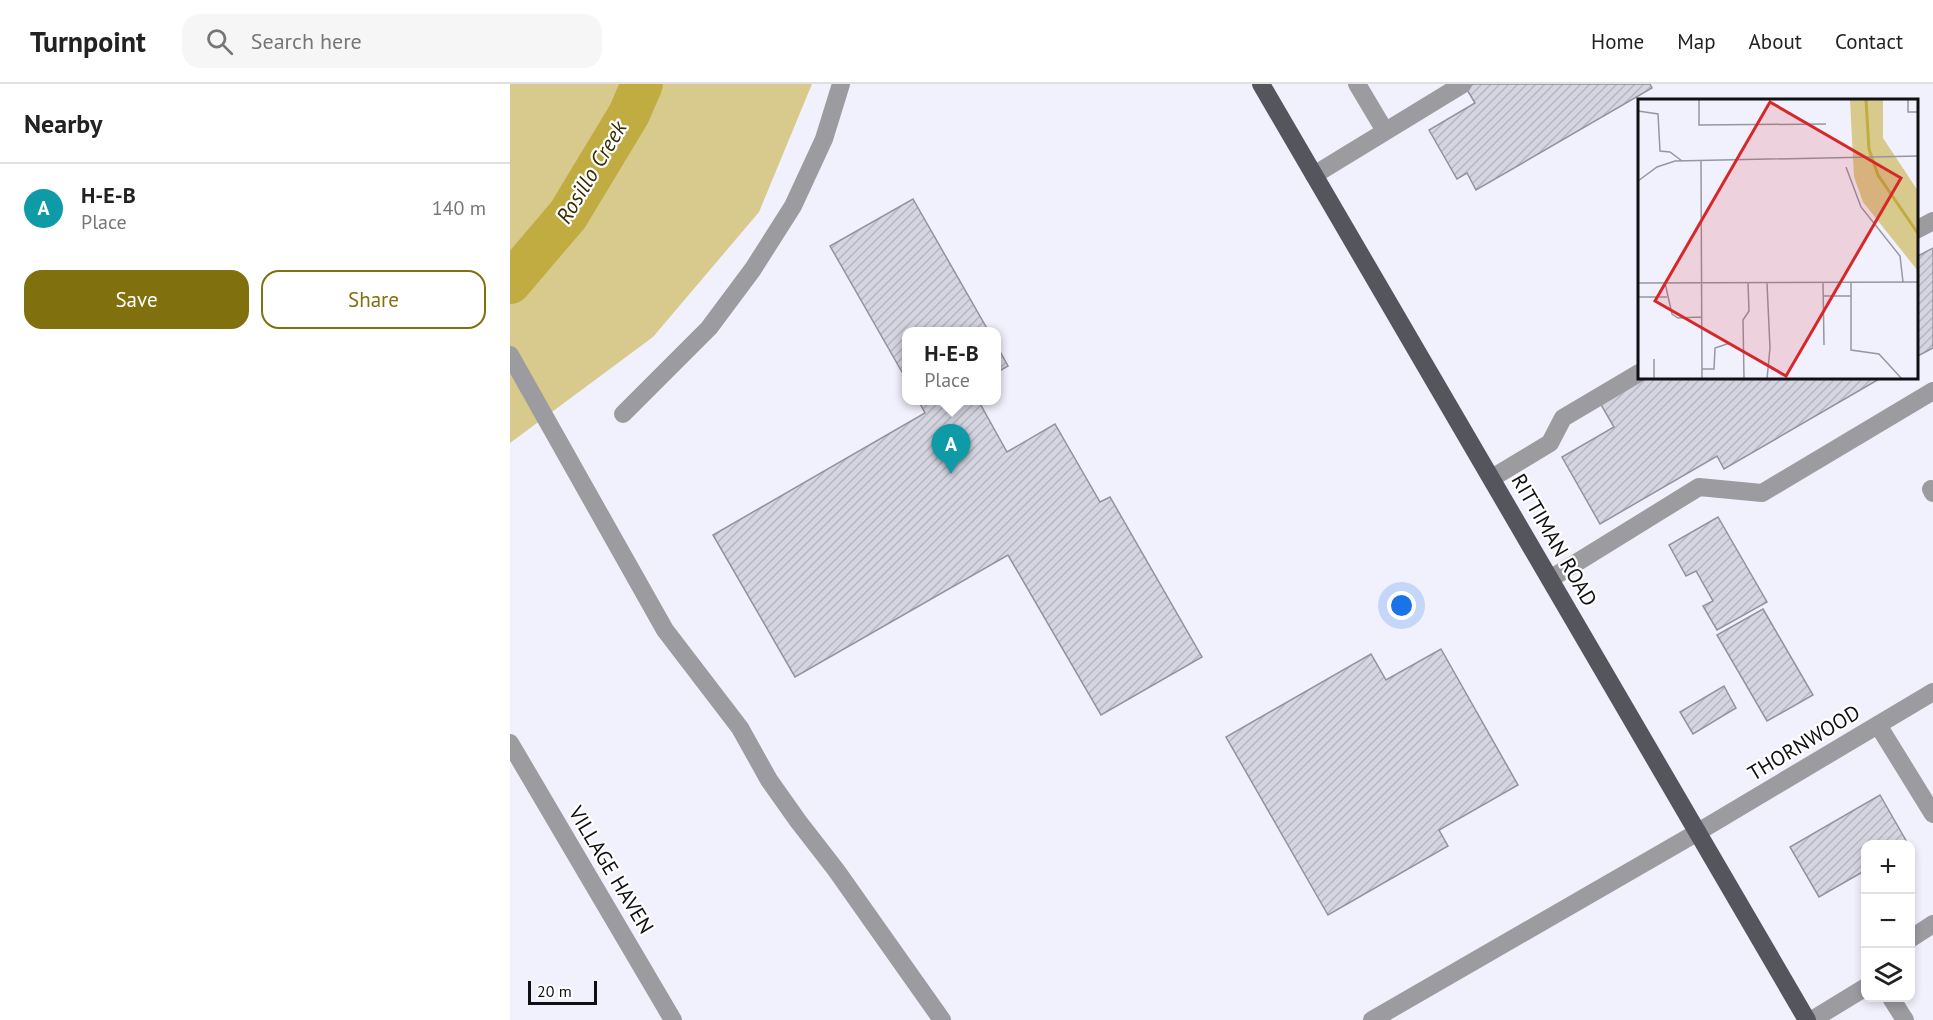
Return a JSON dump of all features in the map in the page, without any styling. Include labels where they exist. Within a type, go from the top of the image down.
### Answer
[{"type":"main road","name":"RITTIMAN ROAD","points":[[1261,84],[1807,1020]]},
{"type":"street","points":[[623,414],[709,328],[753,269],[793,206],[824,139],[841,84]]},
{"type":"street","points":[[1357,84],[1385,131]]},
{"type":"street","points":[[1314,175],[1463,84]]},
{"type":"street","points":[[1918,229],[1933,220]]},
{"type":"street","points":[[510,355],[665,630],[740,728],[792,813],[850,889],[942,1020]]},
{"type":"street","points":[[1492,478],[1550,442],[1563,418],[1638,374]]},
{"type":"street","points":[[1550,579],[1699,487],[1762,493],[1933,391]]},
{"type":"street","name":"THORNWOOD","points":[[1372,1020],[1698,832],[1933,692]]},
{"type":"street","points":[[1878,725],[1933,814]]},
{"type":"street","name":"VILLAGE HAVEN","points":[[510,743],[673,1020]]},
{"type":"street","points":[[1915,936],[1933,924]]},
{"type":"street","points":[[1812,1020],[1861,990]]},
{"type":"street","points":[[1894,1002],[1905,1020]]},
{"type":"shaded area","points":[[510,84],[812,84],[759,212],[653,337],[510,443]]},
{"type":"building","points":[[1473,84],[1650,84],[1652,88],[1476,190],[1467,173],[1457,179],[1429,130],[1475,103],[1466,88]]},
{"type":"building","points":[[913,199],[986,327],[902,327],[902,372],[830,246]]},
{"type":"building","points":[[1933,248],[1933,348],[1918,356],[1918,256]]},
{"type":"building","points":[[1001,353],[1008,366],[1001,370]]},
{"type":"building","points":[[1640,380],[1878,380],[1724,469],[1717,456],[1600,524],[1562,457],[1614,427],[1600,403]]},
{"type":"building","points":[[921,405],[981,405],[1007,452],[1055,424],[1100,502],[1110,497],[1202,657],[1101,715],[1008,555],[795,677],[713,535],[925,413]]},
{"type":"building","points":[[1718,517],[1767,602],[1717,630],[1703,606],[1713,601],[1696,571],[1686,576],[1669,545]]},
{"type":"building","points":[[1763,609],[1813,695],[1767,721],[1717,635]]},
{"type":"building","points":[[1441,649],[1518,785],[1439,830],[1448,846],[1328,915],[1226,737],[1371,654],[1386,680]]},
{"type":"building","points":[[1724,686],[1736,708],[1693,734],[1680,712]]},
{"type":"building","points":[[1880,795],[1906,840],[1861,840],[1861,873],[1819,897],[1790,847]]},
{"type":"waterway","name":"Rosillo Creek","points":[[510,283],[568,215],[629,114],[642,84]]},
{"type":"place","name":"H-E-B","points":[[951,474]]}]
